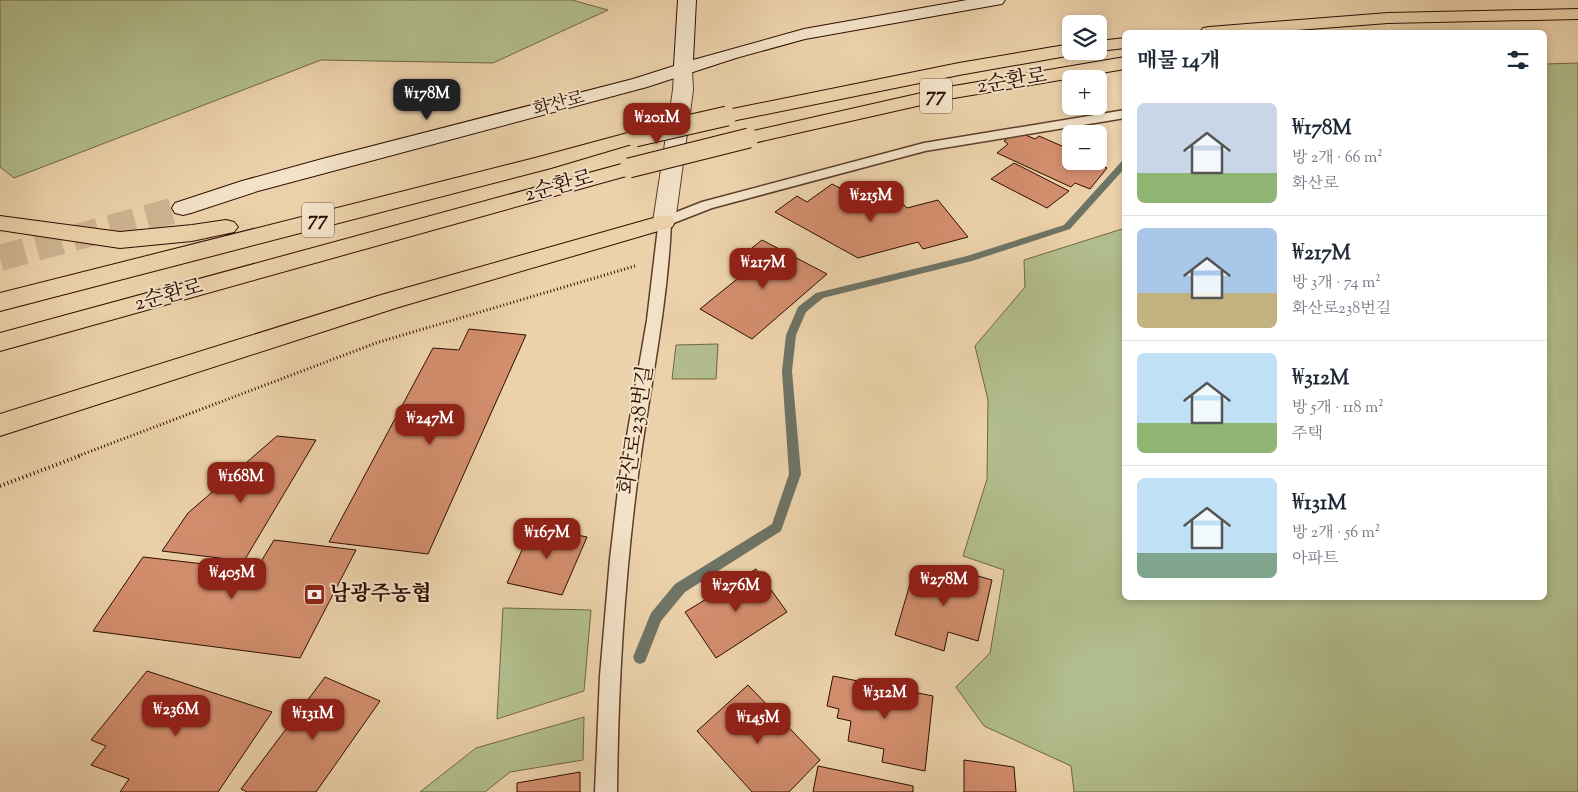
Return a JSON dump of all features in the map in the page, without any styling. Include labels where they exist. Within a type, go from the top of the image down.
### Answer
[{"type":"highway","points":[[1235,30],[1388,18],[1578,14]]},
{"type":"highway","points":[[1547,31],[1578,31]]},
{"type":"highway","points":[[1107,45],[1122,43]]},
{"type":"highway","name":"2순환로","points":[[0,302],[543,163],[634,137],[727,116],[959,69],[1062,52]]},
{"type":"highway","name":"2순환로","points":[[0,342],[629,168],[749,138],[948,93],[1122,64]]},
{"type":"highway","points":[[0,223],[120,240],[192,233],[292,216],[543,163]]},
{"type":"highway","points":[[0,425],[84,400],[390,301],[664,222]]},
{"type":"main road","name":"화산로238번길","points":[[664,222],[683,90],[686,0]]},
{"type":"main road","name":"화산로","points":[[183,208],[250,186],[640,84],[683,69],[804,34],[996,0]]},
{"type":"lane","points":[[664,222],[707,205],[924,147],[1122,114]]},
{"type":"lane","name":"화산로238번길","points":[[606,792],[607,701],[626,500],[663,266],[664,222]]},
{"type":"path","points":[[0,486],[376,343],[630,266],[663,266]]},
{"type":"green space","points":[[0,0],[572,0],[608,10],[493,63],[321,60],[14,178],[0,167]]},
{"type":"green space","points":[[1578,63],[1578,792],[1074,792],[1071,766],[984,726],[956,687],[990,653],[1004,570],[963,556],[987,479],[988,400],[975,346],[1025,287],[1024,260],[1122,229],[1122,600],[1547,600],[1547,64]]},
{"type":"green space","points":[[718,344],[716,379],[672,379],[676,345]]},
{"type":"green space","points":[[503,608],[591,610],[584,691],[497,719]]},
{"type":"green space","points":[[584,717],[583,760],[510,772],[485,792],[420,792],[476,748]]},
{"type":"building","points":[[1016,131],[1035,139],[1039,136],[1062,146],[1062,170],[1105,170],[1090,189],[1075,183],[1071,187],[997,153],[1008,144],[1004,141]]},
{"type":"building","points":[[1014,163],[1069,191],[1047,208],[991,179]]},
{"type":"building","points":[[832,184],[859,198],[854,202],[875,212],[904,205],[907,208],[938,200],[968,237],[923,249],[918,242],[858,258],[775,212],[797,196],[807,202]]},
{"type":"building","points":[[762,240],[827,274],[752,339],[700,309],[757,263],[743,255]]},
{"type":"building","points":[[469,329],[526,335],[428,554],[329,542],[433,348],[459,350]]},
{"type":"building","points":[[277,436],[316,440],[244,561],[162,551],[188,513]]},
{"type":"building","points":[[533,526],[587,537],[562,595],[507,583]]},
{"type":"building","points":[[274,540],[356,550],[300,658],[93,631],[143,557],[256,570]]},
{"type":"building","points":[[943,566],[992,580],[978,641],[948,632],[944,651],[895,635],[913,574]]},
{"type":"building","points":[[756,569],[787,612],[716,658],[685,612]]},
{"type":"building","points":[[147,671],[272,712],[218,792],[120,792],[129,779],[91,765],[106,746],[91,740]]},
{"type":"building","points":[[833,676],[933,696],[925,771],[882,762],[884,749],[848,741],[851,721],[837,718],[839,709],[827,706]]},
{"type":"building","points":[[325,677],[380,701],[316,792],[247,792],[241,789]]},
{"type":"building","points":[[748,685],[820,760],[789,792],[752,792],[697,731]]},
{"type":"building","points":[[964,760],[1014,767],[1016,792],[964,792]]},
{"type":"building","points":[[818,766],[913,786],[913,792],[813,792]]},
{"type":"building","points":[[580,772],[580,792],[517,792],[517,783]]},
{"type":"waterway","points":[[640,657],[656,617],[680,588],[777,527],[795,474],[787,371],[791,335],[802,310],[820,295],[969,259],[1067,227],[1122,166]]},
{"type":"tunnel","points":[[0,258],[183,208]]},
{"type":"place","name":"남광주농협","points":[[314,595]]}]
